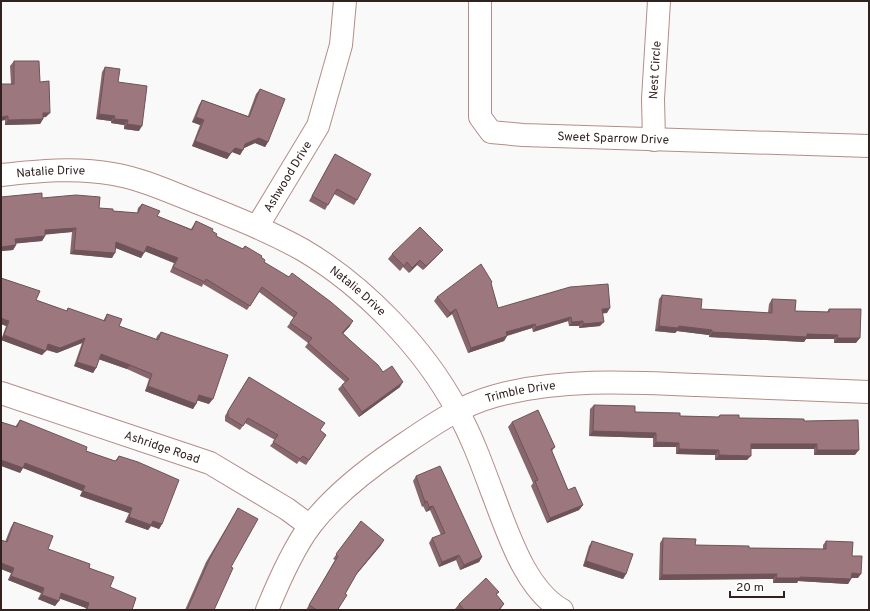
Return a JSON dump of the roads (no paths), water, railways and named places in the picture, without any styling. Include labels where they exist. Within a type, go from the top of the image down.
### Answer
[{"type":"street","name":"Ashwood Drive","points":[[257,227],[318,126],[341,45],[345,1]]},
{"type":"street","name":"Sweet Sparrow Drive","points":[[480,1],[480,117],[491,132],[523,135],[654,140],[869,146]]},
{"type":"street","name":"Nest Circle","points":[[654,140],[654,99],[659,1]]},
{"type":"street","name":"Natalie Drive","points":[[1,175],[59,169],[113,174],[148,183],[257,227],[303,250],[333,270],[392,320],[434,371],[457,410],[479,457],[515,552],[532,579],[554,606],[562,610]]},
{"type":"street","name":"Trimble Drive","points":[[267,610],[279,582],[310,526],[343,491],[379,461],[457,410],[494,396],[537,387],[573,384],[641,383],[869,392]]},
{"type":"street","name":"Ashridge Road","points":[[1,393],[210,463],[288,509],[310,526]]}]
